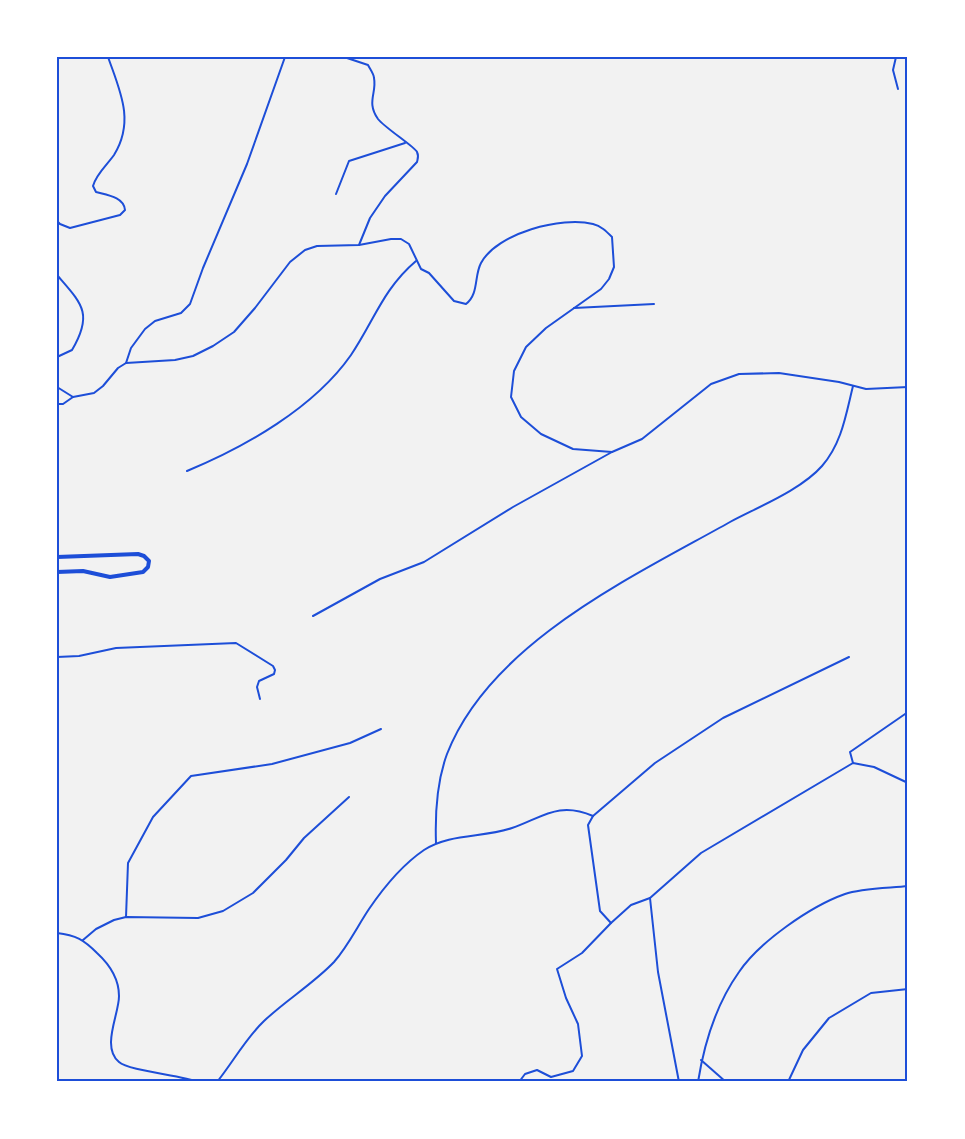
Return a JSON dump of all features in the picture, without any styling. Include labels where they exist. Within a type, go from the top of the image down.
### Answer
[{"type":"main road","points":[[57,557],[138,554],[149,561],[148,567],[143,572],[110,578],[83,572],[57,572]]},
{"type":"street","points":[[57,220],[60,225],[70,228],[120,215],[125,210],[123,203],[96,192],[93,186],[94,181],[118,147],[125,128],[125,111],[108,57]]},
{"type":"street","points":[[126,363],[131,348],[145,329],[155,321],[181,313],[190,304],[247,164],[285,57]]},
{"type":"street","points":[[345,57],[368,65],[374,78],[371,98],[373,112],[380,122],[417,151],[417,162],[381,201],[370,218],[359,245]]},
{"type":"street","points":[[896,57],[893,70],[898,88]]},
{"type":"street","points":[[336,194],[350,160],[405,143]]},
{"type":"street","points":[[57,404],[63,404],[73,397],[94,393],[118,368],[126,363],[175,360],[192,356],[213,346],[234,332],[290,262],[305,250],[317,246],[359,245],[391,238],[401,239],[409,244],[421,269],[429,273],[454,301],[466,304],[472,300],[481,263],[494,246],[529,229],[576,221],[600,226],[612,237],[614,267],[609,279],[601,289],[546,328],[526,347],[514,371],[511,397],[521,417],[541,434],[573,449],[612,452]]},
{"type":"street","points":[[187,471],[214,460],[253,439],[293,412],[317,392],[342,367],[352,353],[391,286],[416,261]]},
{"type":"street","points":[[57,275],[78,300],[84,319],[72,350],[57,357]]},
{"type":"street","points":[[574,308],[654,304]]},
{"type":"street","points":[[314,616],[380,579],[424,562],[513,507],[612,452],[642,439],[711,384],[739,374],[779,373],[866,389],[908,387]]},
{"type":"street","points":[[436,843],[440,780],[447,754],[459,729],[497,677],[525,650],[565,619],[644,569],[797,486],[821,467],[834,450],[838,440],[845,422],[853,386]]},
{"type":"street","points":[[57,387],[73,397]]},
{"type":"street","points":[[57,657],[79,656],[116,648],[236,643],[273,666],[275,670],[274,674],[259,681],[257,687],[260,699]]},
{"type":"street","points":[[611,923],[600,911],[588,825],[593,816],[656,763],[723,718],[849,657]]},
{"type":"street","points":[[853,763],[850,752],[908,712]]},
{"type":"street","points":[[126,917],[128,863],[153,817],[191,776],[272,764],[350,743],[381,729]]},
{"type":"street","points":[[519,1082],[525,1074],[537,1070],[551,1077],[573,1071],[582,1056],[578,1024],[556,969],[582,953],[631,906],[650,898],[701,853],[853,763],[874,767],[908,783]]},
{"type":"street","points":[[83,940],[96,929],[126,917],[198,918],[223,911],[253,893],[304,838],[350,797]]},
{"type":"street","points":[[217,1082],[264,1021],[332,964],[394,875],[424,850],[436,843],[512,828],[547,812],[563,808],[580,810],[593,816]]},
{"type":"street","points":[[698,1082],[701,1060],[721,1001],[740,970],[768,941],[801,916],[846,894],[908,886]]},
{"type":"street","points":[[650,898],[658,972],[679,1082]]},
{"type":"street","points":[[57,933],[83,940],[109,964],[117,982],[119,996],[111,1043],[112,1053],[119,1063],[199,1082]]},
{"type":"street","points":[[788,1082],[803,1050],[829,1018],[871,993],[908,989]]},
{"type":"street","points":[[701,1060],[726,1082]]}]
